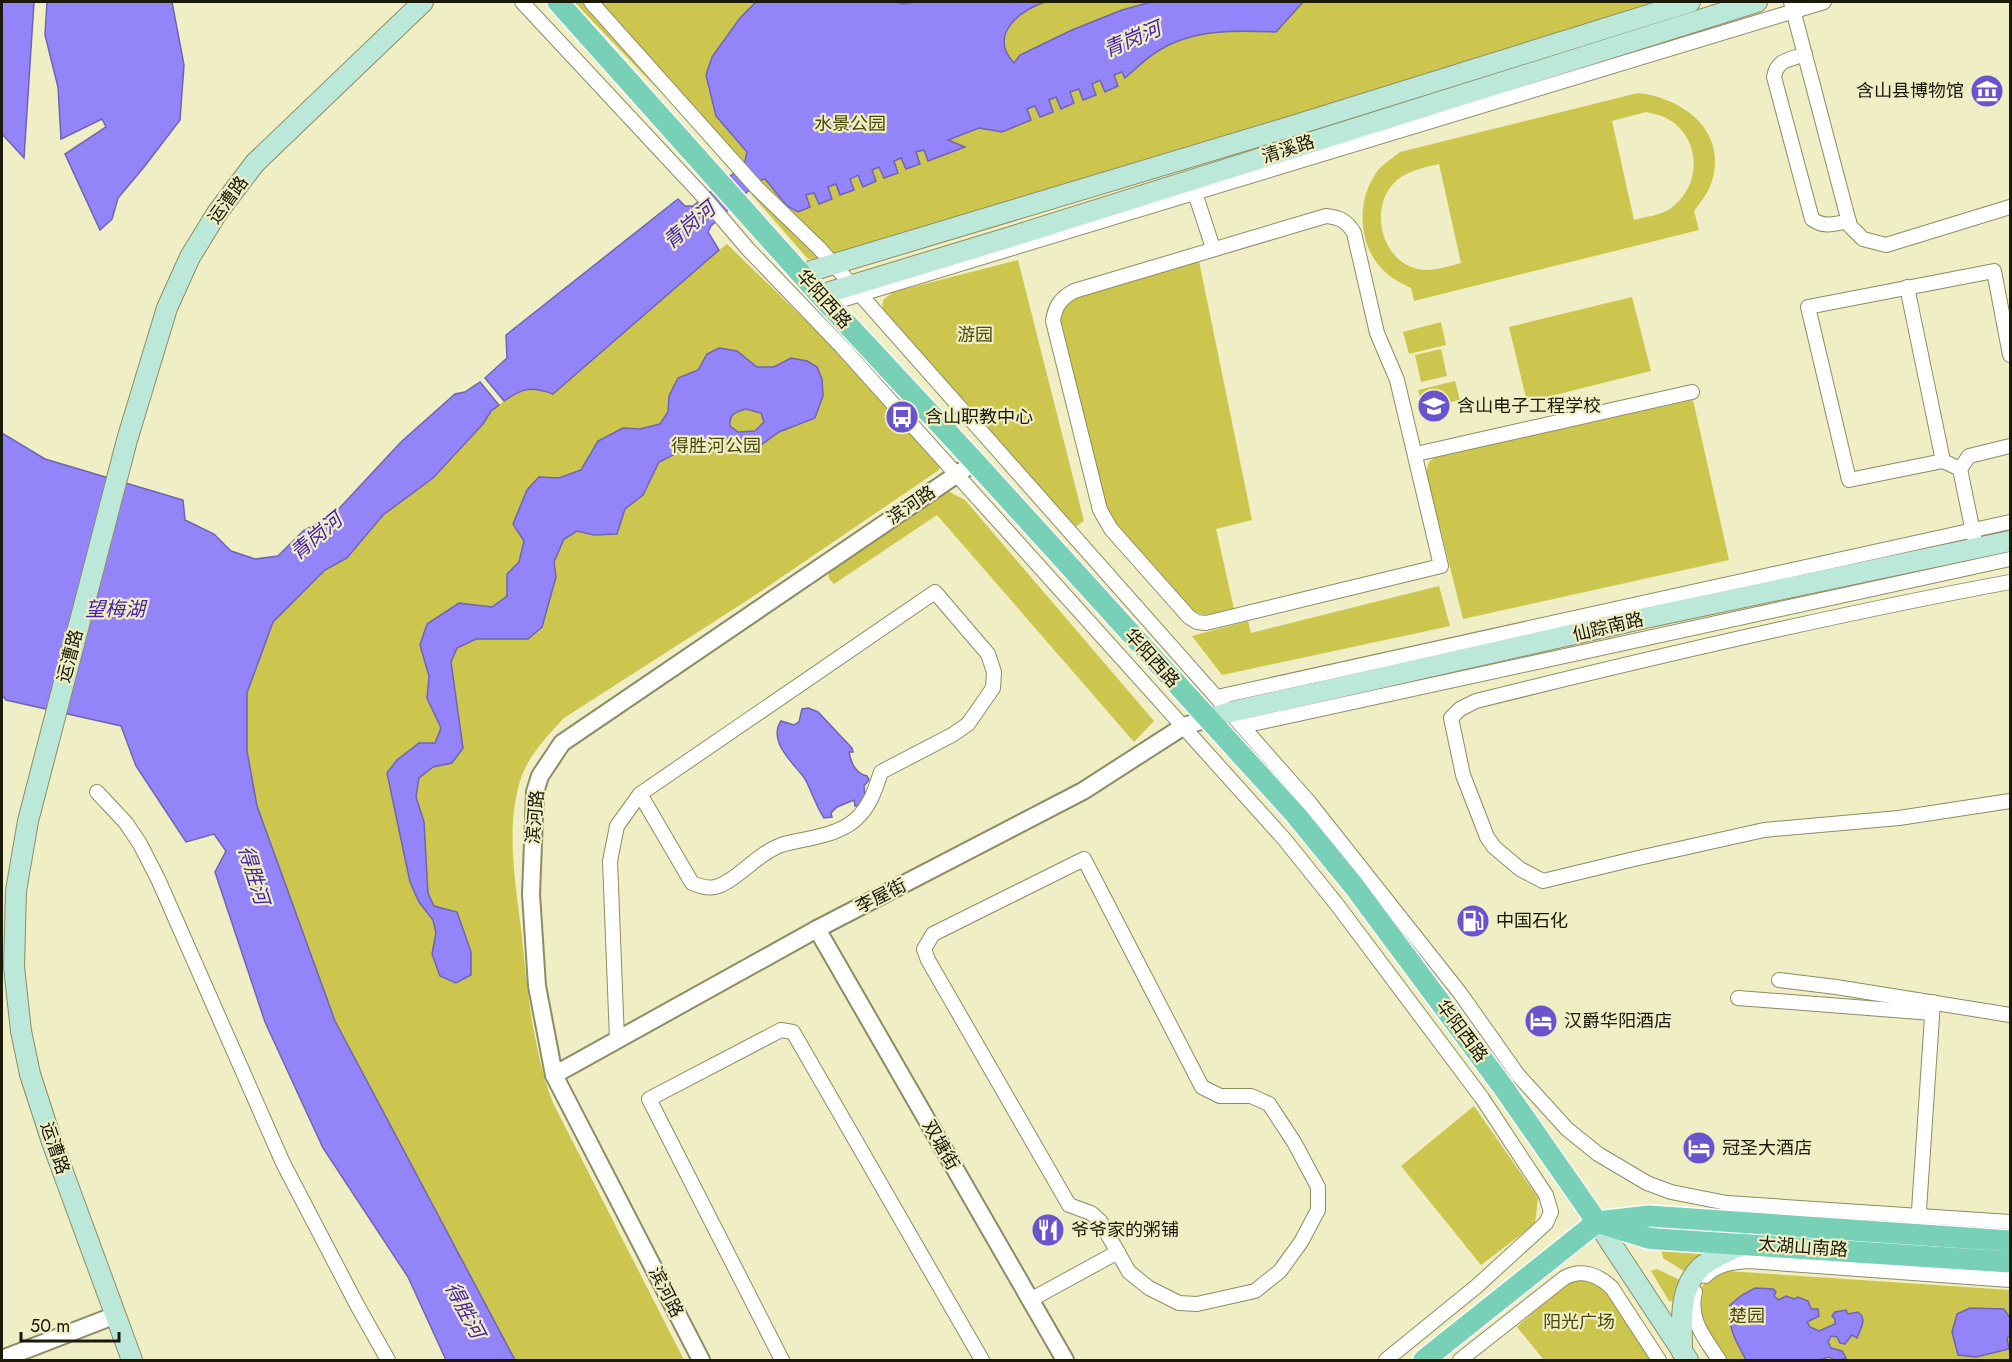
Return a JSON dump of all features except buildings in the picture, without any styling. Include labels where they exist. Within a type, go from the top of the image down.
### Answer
[{"type":"main road","name":"运漕路","points":[[132,1360],[52,1142],[30,1074],[21,1030],[14,967],[16,891],[28,821],[127,440],[167,308],[190,257],[217,213],[255,163],[423,2]]},
{"type":"main road","name":"华阳西路","points":[[558,2],[824,299],[1295,814],[1353,885],[1503,1087],[1597,1222],[1685,1356]]},
{"type":"main road","name":"清溪路","points":[[801,273],[1173,162],[1690,2]]},
{"type":"main road","name":"清溪路","points":[[824,299],[1187,188],[1496,83],[1757,2]]},
{"type":"main road","points":[[1491,64],[1496,83]]},
{"type":"main road","points":[[1173,162],[1187,188]]},
{"type":"main road","name":"仙踪南路","points":[[1208,719],[1230,712],[1708,615],[1975,539],[2010,540]]},
{"type":"main road","name":"太湖山南路","points":[[1597,1222],[1648,1216],[2010,1241]]},
{"type":"main road","points":[[1424,1360],[1597,1222]]},
{"type":"main road","name":"太湖山南路","points":[[1597,1222],[1648,1238],[1745,1243],[1917,1235],[2010,1262]]},
{"type":"main road","points":[[1685,1356],[1683,1310],[1690,1280],[1702,1266],[1745,1243]]},
{"type":"street","points":[[522,2],[702,195],[747,248],[842,347],[1285,840],[1338,906],[1482,1098],[1549,1202],[1551,1216],[1546,1224],[1477,1286],[1386,1360]]},
{"type":"street","points":[[591,2],[757,188],[834,264],[1309,802],[1460,993],[1518,1075],[1567,1129],[1598,1154],[1647,1183],[1697,1198],[1917,1235],[2010,1222]]},
{"type":"street","points":[[1213,248],[1187,188],[1793,6],[1824,2]]},
{"type":"street","points":[[1793,6],[1850,226],[1863,239],[1886,245],[2010,207]]},
{"type":"street","points":[[1805,54],[1779,63],[1774,77],[1812,219],[1820,225],[1828,226],[1849,221]]},
{"type":"street","points":[[1326,216],[1335,217],[1349,225],[1354,233],[1377,333],[1397,380],[1441,566],[1206,623],[1197,622],[1189,617],[1111,529],[1100,510],[1053,321],[1054,311],[1058,303],[1074,291],[1213,248],[1326,216]]},
{"type":"street","points":[[1960,470],[1943,461],[1849,480],[1808,307],[1994,271],[2010,355]]},
{"type":"street","points":[[1907,287],[1943,461]]},
{"type":"street","points":[[1416,454],[1692,392]]},
{"type":"street","points":[[1975,539],[1960,470],[1969,456],[2010,446]]},
{"type":"street","name":"滨河路","points":[[701,1360],[554,1075],[537,986],[531,894],[535,792],[540,776],[562,743],[975,462]]},
{"type":"street","points":[[1230,712],[1975,539],[2010,522]]},
{"type":"street","points":[[1715,644],[1708,615],[2010,559]]},
{"type":"street","points":[[2010,582],[1909,601],[1655,657],[1476,701],[1460,709],[1451,718],[1463,775],[1487,837],[1494,847],[1520,869],[1537,880],[1543,881],[1635,858],[1764,831],[1899,818],[2010,801]]},
{"type":"street","points":[[617,1040],[610,861],[617,826],[640,794],[935,592],[988,654],[994,672],[993,688],[968,724],[952,735],[881,772],[866,809],[854,821],[837,830],[779,846],[764,853],[728,881],[714,888],[692,883],[640,794]]},
{"type":"street","points":[[1648,628],[1655,657]]},
{"type":"street","name":"李屋街","points":[[554,1075],[817,929],[1083,791],[1184,726],[1208,719]]},
{"type":"street","points":[[97,792],[126,823],[158,879],[283,1163],[388,1360]]},
{"type":"street","points":[[1084,859],[1202,1087],[1220,1096],[1251,1096],[1269,1104],[1294,1142],[1318,1187],[1318,1210],[1301,1242],[1280,1271],[1255,1291],[1197,1304],[1179,1303],[1149,1288],[1129,1272],[1118,1252],[1100,1221],[1091,1213],[1069,1205],[928,960],[924,949],[933,934],[1084,859]]},
{"type":"street","name":"双塘街","points":[[817,929],[1065,1360]]},
{"type":"street","points":[[1779,980],[1836,987],[1932,1008]]},
{"type":"street","points":[[1738,998],[1932,1008],[2010,1015]]},
{"type":"street","points":[[1917,1235],[1932,1008]]},
{"type":"street","points":[[777,1359],[650,1099],[781,1030],[793,1032],[982,1360]]},
{"type":"street","points":[[1030,1300],[1118,1252]]},
{"type":"street","points":[[1719,1360],[1698,1328],[1692,1309],[1698,1284],[1712,1269],[1724,1264],[1749,1261],[2010,1280]]},
{"type":"street","points":[[1460,1360],[1564,1278],[1570,1274],[1583,1273],[1603,1279],[1612,1288],[1659,1360]]},
{"type":"street","points":[[2,1359],[116,1314]]},
{"type":"green space","name":"水景公园","points":[[574,2],[1672,2],[831,258],[808,259],[676,108]]},
{"type":"green space","points":[[1638,93],[1671,102],[1686,110],[1698,121],[1708,134],[1714,149],[1715,165],[1710,187],[1694,211],[1699,230],[1414,301],[1411,288],[1390,276],[1375,261],[1365,237],[1363,223],[1365,197],[1370,185],[1378,170],[1400,152]],"holes":[[[1646,112],[1668,119],[1679,128],[1687,138],[1694,163],[1688,188],[1670,209],[1634,220],[1612,121]],[[1439,164],[1461,263],[1436,269],[1417,269],[1400,261],[1392,252],[1382,230],[1382,205],[1393,184],[1403,176]]]},
{"type":"green space","name":"得胜河公园","points":[[727,244],[943,454],[939,470],[754,596],[564,718],[538,747],[523,772],[513,817],[513,854],[531,1017],[546,1082],[553,1103],[684,1360],[515,1360],[335,1021],[257,806],[247,751],[247,694],[273,622],[325,570],[347,558],[383,515],[433,478],[483,425],[491,411],[517,391],[539,389]]},
{"type":"green space","name":"游园","points":[[1018,260],[1084,521],[1074,528],[882,314],[883,300],[893,292]]},
{"type":"green space","points":[[1199,261],[1252,520],[1216,529],[1234,609],[1210,614],[1199,613],[1187,607],[1105,510],[1056,323],[1066,303],[1075,298]]},
{"type":"green space","points":[[1632,297],[1651,371],[1527,402],[1509,327]]},
{"type":"green space","points":[[1441,322],[1446,345],[1409,354],[1403,332]]},
{"type":"green space","points":[[1441,349],[1447,376],[1421,382],[1415,355]]},
{"type":"green space","points":[[1455,381],[1460,400],[1423,409],[1418,390]]},
{"type":"green space","points":[[1693,400],[1729,560],[1463,619],[1426,472],[1429,462],[1435,457]]},
{"type":"green space","points":[[946,490],[965,500],[1154,721],[1134,742],[937,515],[834,584],[829,579],[828,571]]},
{"type":"green space","points":[[1439,586],[1450,626],[1222,675],[1192,636],[1248,621],[1251,633]]},
{"type":"green space","points":[[1474,1106],[1538,1198],[1535,1224],[1481,1265],[1401,1166]]},
{"type":"green space","points":[[1661,1248],[1704,1252],[1705,1254],[1687,1273],[1663,1258]]},
{"type":"green space","points":[[1657,1269],[1682,1281],[1675,1302],[1669,1301],[1651,1271]]},
{"type":"green space","name":"楚园","points":[[1727,1271],[2010,1290],[2010,1360],[1723,1360],[1702,1330],[1697,1306],[1704,1283]]},
{"type":"green space","name":"阳光广场","points":[[1571,1278],[1593,1279],[1607,1292],[1650,1360],[1544,1360],[1517,1327]]},
{"type":"water","points":[[2,2],[34,2],[24,158],[2,134]]},
{"type":"water","points":[[47,2],[172,2],[184,65],[180,120],[118,198],[112,219],[100,230],[65,154],[106,127],[102,119],[61,139],[58,87],[45,35]]},
{"type":"water","name":"青岗河","points":[[756,2],[897,2],[902,4],[913,2],[1045,2],[1026,11],[1010,25],[1004,43],[1014,63],[1020,55],[1072,30],[1122,10],[1151,2],[1303,2],[1276,32],[1215,32],[1186,38],[1154,54],[1125,78],[1122,72],[1114,75],[1118,86],[1105,92],[1100,80],[1092,84],[1096,95],[1083,100],[1079,89],[1070,92],[1074,103],[1061,109],[1056,97],[1049,100],[1053,112],[1040,117],[1035,106],[1027,109],[1031,120],[1002,132],[979,128],[948,140],[965,147],[928,161],[924,150],[916,152],[920,164],[906,169],[901,158],[894,161],[898,173],[884,178],[879,167],[872,170],[876,181],[863,187],[858,175],[850,179],[854,190],[840,195],[836,184],[828,187],[832,199],[819,204],[814,193],[806,195],[810,207],[798,212],[787,206],[765,179],[759,181],[711,226],[708,232],[719,250],[553,394],[533,389],[517,393],[504,401],[485,378],[507,358],[506,335],[678,199],[685,206],[693,206],[744,165],[747,152],[716,116],[706,75],[712,57],[740,18]]},
{"type":"water","points":[[719,348],[737,351],[757,367],[774,367],[791,358],[807,361],[817,367],[822,379],[823,396],[815,418],[779,432],[754,450],[738,451],[725,442],[715,442],[705,444],[688,454],[681,451],[659,462],[643,495],[625,509],[617,534],[594,535],[577,531],[564,539],[554,562],[556,577],[542,627],[528,639],[476,639],[457,648],[451,662],[463,748],[452,763],[433,767],[419,778],[416,797],[424,822],[428,893],[434,906],[457,912],[471,952],[471,975],[456,983],[440,976],[432,954],[436,933],[433,920],[419,902],[410,882],[387,773],[397,760],[419,743],[435,743],[441,728],[427,698],[429,676],[420,645],[427,624],[459,603],[492,607],[507,596],[507,574],[519,562],[524,541],[513,524],[527,490],[539,477],[559,478],[581,470],[598,441],[623,428],[640,429],[660,424],[668,412],[669,396],[678,378],[698,370],[707,354]],"holes":[[[746,409],[761,413],[764,422],[755,431],[738,432],[730,426],[732,416],[739,411]]]},
{"type":"water","name":"望梅湖","points":[[480,382],[499,405],[491,411],[483,424],[433,478],[383,515],[347,558],[325,570],[273,622],[247,693],[247,751],[257,806],[335,1021],[515,1360],[446,1360],[408,1277],[323,1148],[265,1022],[215,872],[226,851],[214,834],[186,842],[136,766],[121,726],[6,700],[2,695],[2,433],[45,459],[183,500],[185,520],[214,534],[231,551],[255,559],[278,556],[303,531],[334,514],[401,442],[455,394],[465,392]]},
{"type":"water","points":[[808,708],[818,712],[852,748],[853,752],[849,752],[853,764],[869,780],[864,786],[865,796],[859,805],[855,806],[854,800],[837,807],[831,813],[832,817],[824,818],[805,779],[784,752],[777,737],[781,721],[794,725],[799,722],[802,709]]},
{"type":"water","points":[[1755,1288],[1773,1289],[1776,1292],[1774,1296],[1779,1300],[1786,1296],[1808,1301],[1811,1309],[1818,1309],[1819,1316],[1807,1322],[1810,1327],[1819,1331],[1835,1324],[1832,1316],[1835,1312],[1846,1310],[1848,1314],[1858,1312],[1863,1321],[1857,1338],[1852,1335],[1845,1344],[1840,1343],[1837,1337],[1831,1336],[1828,1342],[1831,1348],[1842,1351],[1846,1358],[1841,1360],[1829,1357],[1819,1360],[1746,1360],[1731,1328],[1730,1305]]},
{"type":"water","points":[[1970,1308],[2004,1309],[2010,1318],[2010,1336],[2007,1338],[2009,1349],[1976,1357],[1958,1355],[1952,1332],[1957,1314]]},
{"type":"place","name":"含山县博物馆","points":[[1987,91]]},
{"type":"place","name":"含山电子工程学校","points":[[1434,406]]},
{"type":"place","name":"含山职教中心","points":[[902,417]]},
{"type":"place","name":"中国石化","points":[[1473,921]]},
{"type":"place","name":"汉爵华阳酒店","points":[[1541,1021]]},
{"type":"place","name":"冠圣大酒店","points":[[1699,1148]]},
{"type":"place","name":"爷爷家的粥铺","points":[[1048,1230]]},
{"type":"water label","name":"得胜河","points":[[254,875]]},
{"type":"water label","name":"得胜河","points":[[465,1310]]}]
